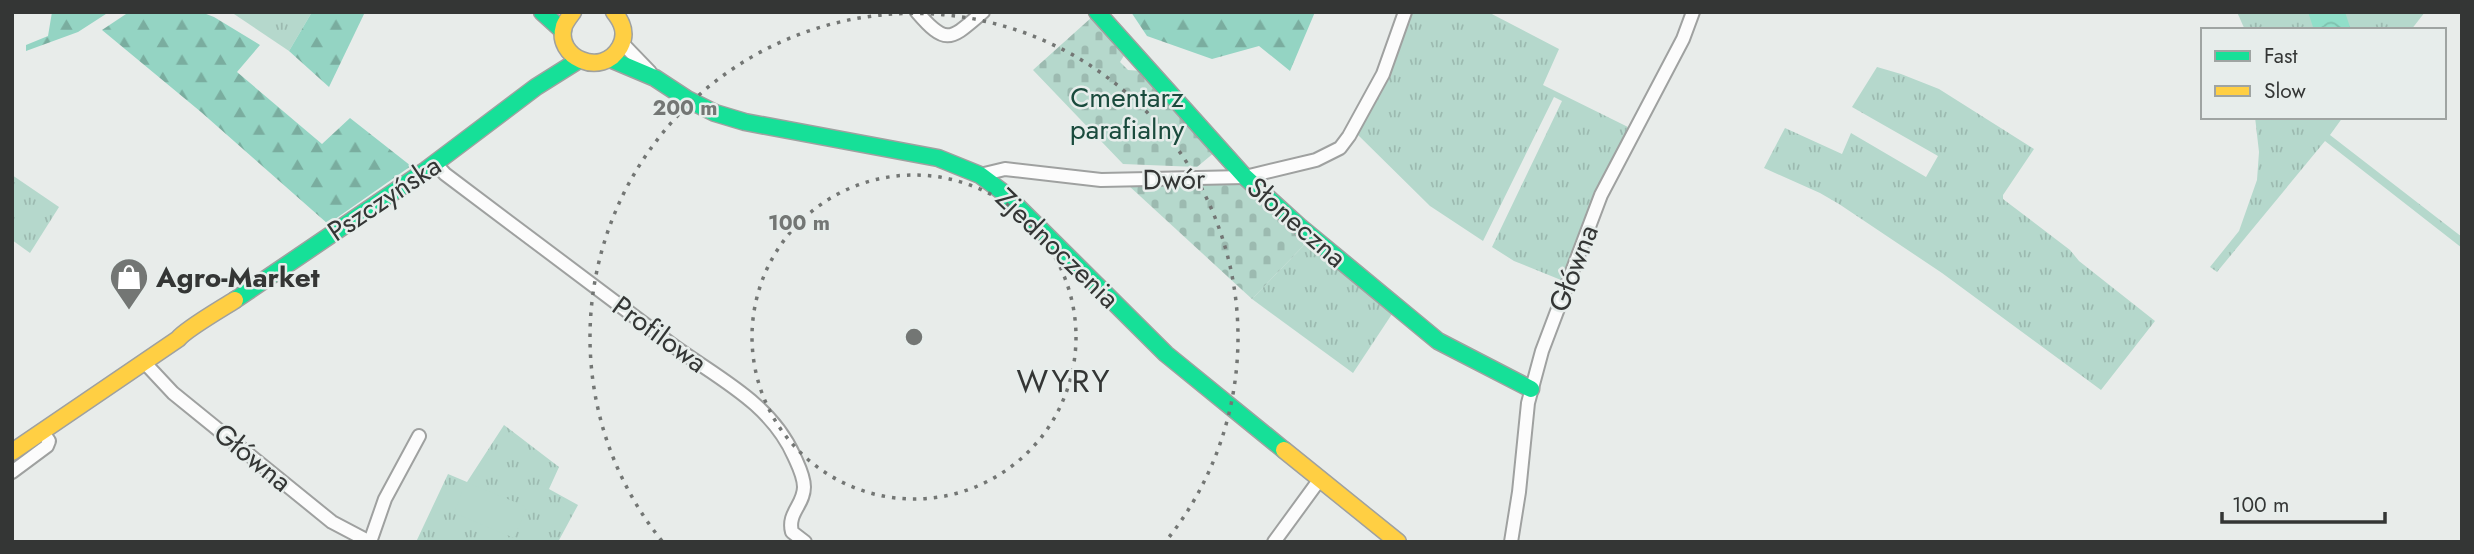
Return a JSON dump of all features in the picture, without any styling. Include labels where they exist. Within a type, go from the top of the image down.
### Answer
[{"type":"street","points":[[542,12],[564,37],[568,50],[579,60],[595,64],[610,59],[622,43],[621,16]]},
{"type":"street","name":"Pszczyńska","points":[[536,87],[559,55],[565,23],[573,12]]},
{"type":"street","points":[[917,12],[932,30],[943,36],[956,35],[983,12]]},
{"type":"street","name":"Słoneczna","points":[[1097,12],[1245,177],[1299,226],[1438,341],[1531,389]]},
{"type":"street","name":"Dwór","points":[[979,175],[1005,169],[1101,180],[1245,177],[1316,160],[1340,148],[1383,74],[1405,12]]},
{"type":"street","name":"Główna","points":[[1511,542],[1531,389],[1559,301],[1601,195],[1683,39],[1693,12]]},
{"type":"street","name":"Zjednoczenia","points":[[622,43],[655,78]]},
{"type":"street","name":"Zjednoczenia","points":[[610,59],[655,78],[715,113],[745,122],[938,158],[979,175],[1004,193],[1166,354],[1398,542]]},
{"type":"street","name":"Pszczyńska","points":[[12,452],[178,339],[184,331],[195,327],[435,163],[536,87],[579,60]]},
{"type":"street","name":"Profilowa","points":[[435,163],[445,174],[709,372],[736,387],[776,424],[787,439],[801,471],[804,488],[789,522],[792,532],[805,542]]},
{"type":"street","name":"Główna","points":[[144,362],[173,393],[332,522],[370,542],[390,490],[419,436]]},
{"type":"street","points":[[12,471],[47,446],[49,441],[43,431]]},
{"type":"street","points":[[1274,542],[1320,479]]},
{"type":"green space","points":[[52,12],[109,12],[78,32],[26,51],[26,45],[48,36]]},
{"type":"green space","points":[[129,12],[201,12],[214,17],[260,45],[237,72],[322,144],[350,118],[411,166],[328,224],[201,112],[102,30]]},
{"type":"green space","points":[[231,12],[312,12],[289,51]]},
{"type":"green space","points":[[312,12],[365,12],[329,87],[289,51]]},
{"type":"green space","points":[[1131,12],[1315,12],[1290,71],[1259,46],[1212,59],[1147,36]]},
{"type":"green space","points":[[1409,12],[1488,12],[1559,49],[1543,85],[1628,127],[1561,280],[1514,261],[1492,247],[1562,101],[1554,97],[1483,241],[1430,206],[1357,134],[1393,66]]},
{"type":"green space","points":[[2237,12],[2425,12],[2413,28],[2244,28]]},
{"type":"green space","name":"Cmentarz parafialny","points":[[1092,17],[1125,54],[1120,62],[1128,70],[1141,71],[1215,152],[1197,167],[1123,164],[1033,70]]},
{"type":"green space","points":[[1877,67],[1939,89],[2034,149],[2003,195],[2003,199],[2070,250],[2079,261],[2155,321],[2101,390],[1942,273],[1839,204],[1764,168],[1785,128],[1842,154],[1851,133],[1926,177],[1938,156],[1852,107]]},
{"type":"green space","points":[[2255,119],[2342,119],[2330,135],[2462,237],[2462,248],[2325,141],[2217,272],[2210,267],[2239,231],[2257,180],[2259,152]]},
{"type":"green space","points":[[12,175],[59,207],[30,253],[12,240]]},
{"type":"green space","name":"Cmentarz parafialny","points":[[1244,181],[1309,240],[1252,299],[1128,185]]},
{"type":"green space","points":[[1309,240],[1394,311],[1353,373],[1252,299]]},
{"type":"green space","points":[[504,425],[559,467],[549,489],[578,505],[558,542],[416,542],[448,474],[467,482]]},
{"type":"green space","points":[[466,482],[527,507],[514,538],[454,513]]},
{"type":"water","points":[[2308,12],[2345,12],[2350,28],[2313,28]]},
{"type":"traffic: fast","points":[[542,12],[563,31]]},
{"type":"traffic: fast","points":[[1097,12],[1245,177],[1299,226],[1438,341],[1531,389]]},
{"type":"traffic: fast","points":[[610,59],[655,78],[715,113],[745,122],[938,158],[980,175],[1004,193],[1166,354],[1284,450]]},
{"type":"traffic: fast","points":[[235,300],[426,170],[536,87],[579,60]]},
{"type":"traffic: slow","points":[[573,12],[564,26],[566,47],[573,55],[592,63],[612,57],[620,47],[623,29],[614,12]]},
{"type":"traffic: slow","points":[[12,452],[235,300]]},
{"type":"traffic: slow","points":[[1284,450],[1398,542]]},
{"type":"place","name":"Agro-Market","points":[[129,311]]},
{"type":"district","name":"WYRY","points":[[1064,381]]}]
